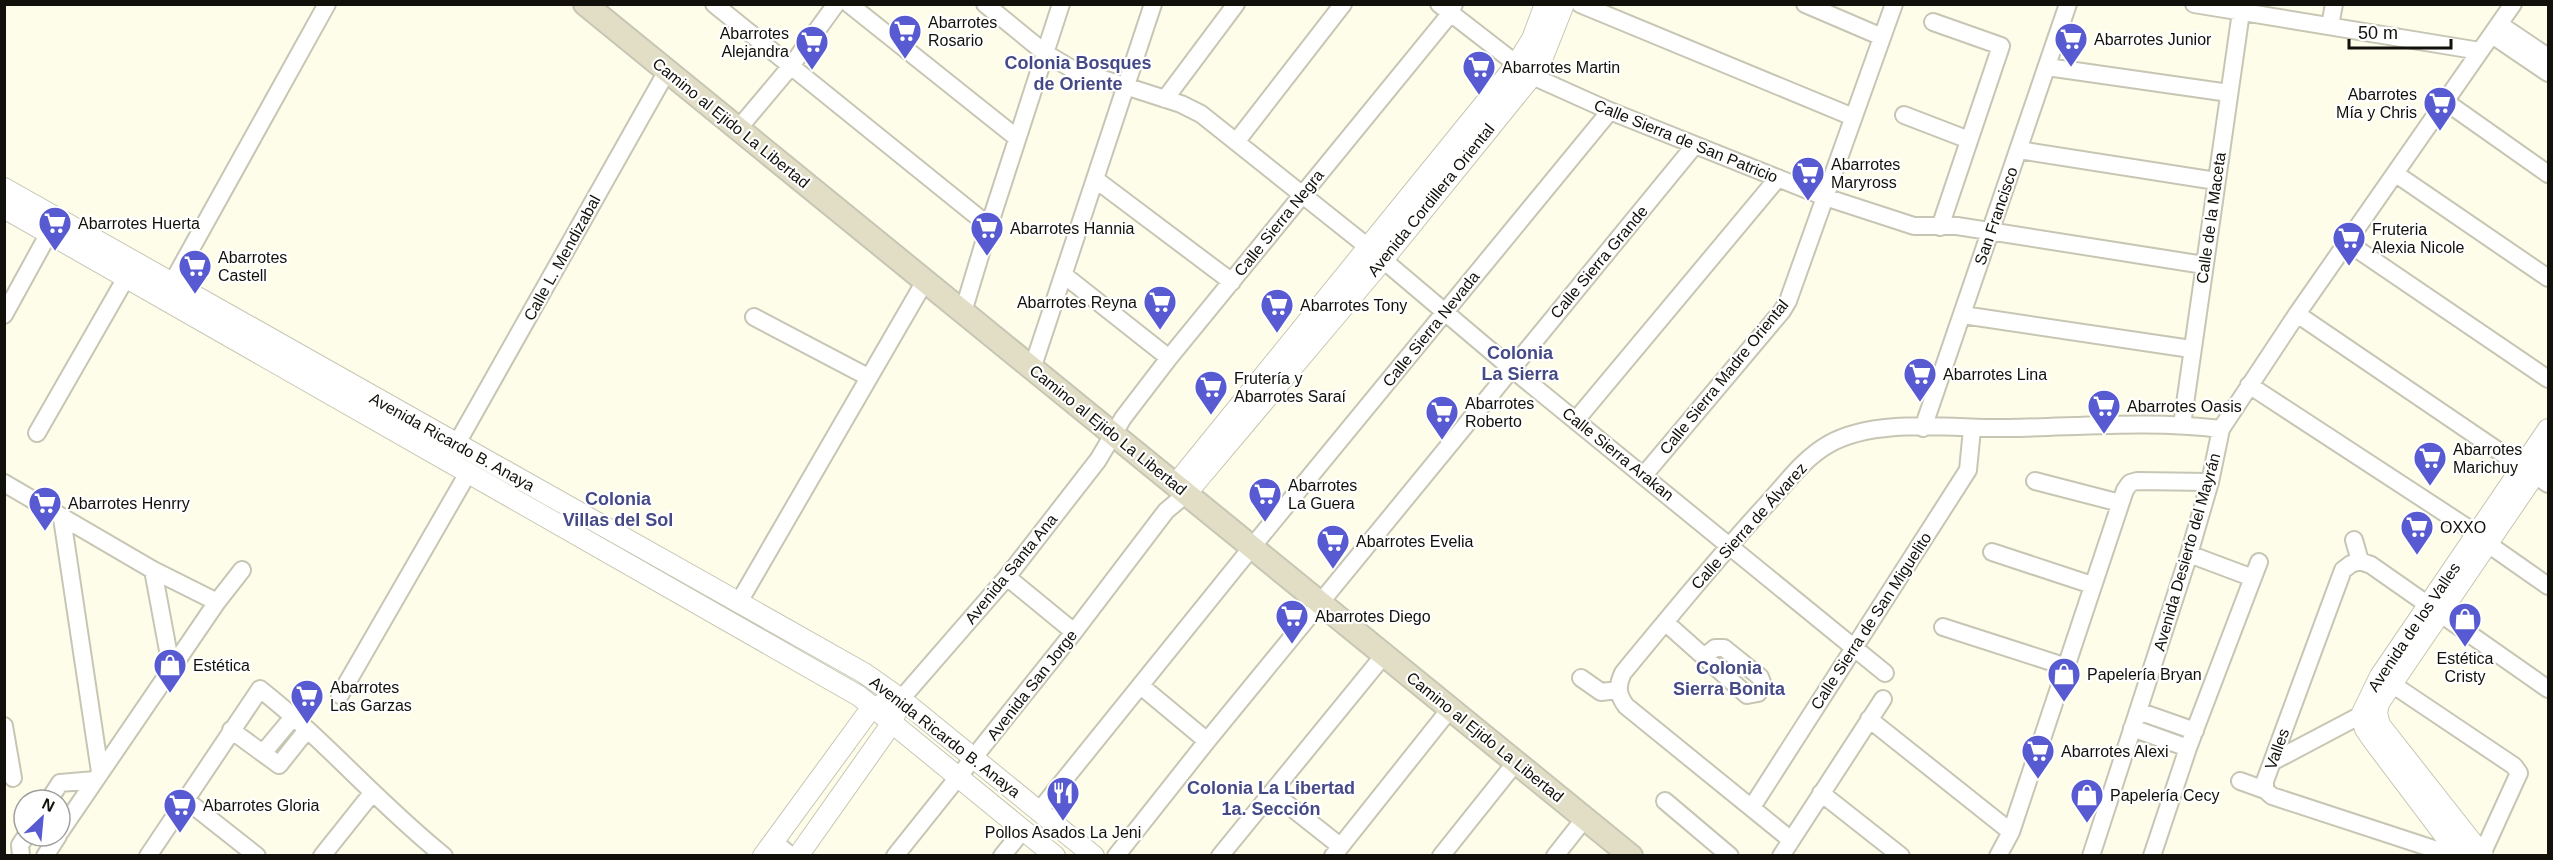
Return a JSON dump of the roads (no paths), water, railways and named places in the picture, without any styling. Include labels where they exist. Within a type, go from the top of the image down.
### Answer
[{"type":"main road","name":"Camino al Ejido La Libertad","points":[[585,4],[1631,855]]},
{"type":"street","points":[[168,290],[327,4]]},
{"type":"street","points":[[714,4],[988,226]]},
{"type":"street","points":[[738,129],[791,66],[836,4]]},
{"type":"street","points":[[849,4],[1017,138]]},
{"type":"street","name":"Calle Sierra Arakan","points":[[985,4],[1045,53],[1072,69],[1165,99],[1201,114],[1383,260],[1511,368],[1885,673]]},
{"type":"street","points":[[963,312],[988,226],[1062,4]]},
{"type":"street","points":[[1032,369],[1154,4]]},
{"type":"street","points":[[1165,99],[1236,4]]},
{"type":"street","points":[[1236,142],[1342,4]]},
{"type":"street","name":"Avenida Cordillera Oriental","points":[[1181,489],[1383,260],[1524,71],[1529,45],[1545,4]]},
{"type":"street","name":"Avenida Cordillera Oriental","points":[[1181,489],[1368,248],[1524,71],[1541,62],[1564,4]]},
{"type":"street","points":[[1580,4],[1853,117]]},
{"type":"street","points":[[1805,4],[1882,37]]},
{"type":"street","name":"Calle Sierra Madre Oriental","points":[[1644,475],[1782,311],[1794,290],[1894,4]]},
{"type":"street","name":"San Francisco","points":[[1923,428],[2068,4]]},
{"type":"street","points":[[2194,4],[2480,51]]},
{"type":"street","points":[[2330,26],[2334,4]]},
{"type":"street","name":"Avenida Desierto del Mayrán","points":[[2091,855],[2189,554],[2210,482],[2221,429],[2297,314],[2349,243],[2513,4]]},
{"type":"street","name":"Calle Sierra de San Patricio","points":[[1448,8],[1524,71],[1610,111],[1825,197],[1914,226],[1957,226],[2204,265]]},
{"type":"street","name":"Calle Sierra Negra","points":[[1113,435],[1169,358],[1232,282],[1448,8]]},
{"type":"street","name":"Calle de la Maceta","points":[[2182,424],[2191,348],[2241,12]]},
{"type":"street","points":[[1933,22],[2001,46],[1940,227]]},
{"type":"street","points":[[2495,29],[2548,57]]},
{"type":"street","points":[[2495,29],[2548,73]]},
{"type":"street","points":[[2047,67],[2229,93]]},
{"type":"street","name":"Calle L. Mendizabal","points":[[456,445],[667,71]]},
{"type":"street","points":[[2446,102],[2548,174]]},
{"type":"street","name":"Calle Sierra Nevada","points":[[1039,811],[1252,547],[1610,111]]},
{"type":"street","points":[[1904,115],[1969,140]]},
{"type":"street","name":"Calle Sierra Grande","points":[[1116,855],[1695,145]]},
{"type":"street","points":[[2019,150],[2216,181]]},
{"type":"street","points":[[2396,174],[2548,278]]},
{"type":"street","points":[[1576,420],[1778,178]]},
{"type":"street","points":[[1095,179],[1232,282]]},
{"type":"street","name":"Avenida Ricardo B. Anaya","points":[[4,188],[168,290],[304,367],[456,445],[864,673],[901,699],[1094,855]]},
{"type":"street","name":"Avenida Ricardo B. Anaya","points":[[4,208],[127,276],[168,290]]},
{"type":"street","points":[[4,315],[49,233]]},
{"type":"street","points":[[2349,243],[2548,380]]},
{"type":"street","points":[[1064,275],[1169,358]]},
{"type":"street","points":[[37,433],[127,276]]},
{"type":"street","points":[[739,602],[925,281]]},
{"type":"street","points":[[2297,314],[2535,475]]},
{"type":"street","points":[[1963,315],[2191,348]]},
{"type":"street","points":[[753,317],[868,377]]},
{"type":"street","name":"Avenida Ricardo B. Anaya","points":[[304,367],[468,473],[844,687],[1055,855]]},
{"type":"street","points":[[2249,385],[2483,539],[2548,585]]},
{"type":"street","name":"Calle Sierra de Álvarez","points":[[1618,690],[1623,673],[1729,546],[1808,459],[1828,444],[1851,434],[1888,428],[1972,429],[2182,424],[2221,429]]},
{"type":"street","name":"Calle Sierra de San Miguelito","points":[[1752,807],[1968,470],[1972,429]]},
{"type":"street","name":"Avenida de los Valles","points":[[2535,475],[2548,429]]},
{"type":"street","name":"Avenida Santa Ana","points":[[798,855],[892,723],[901,699],[1007,577],[1098,460],[1113,435]]},
{"type":"street","name":"Avenida de los Valles","points":[[2386,680],[2514,766],[2519,773],[2483,854],[2369,714],[2386,680],[2468,559],[2535,475],[2548,454]]},
{"type":"street","points":[[340,695],[468,473]]},
{"type":"street","points":[[2035,481],[2120,504]]},
{"type":"street","points":[[1998,855],[2011,832],[2064,666],[2125,490],[2130,483],[2210,482]]},
{"type":"street","points":[[4,483],[153,570],[217,602]]},
{"type":"street","name":"Avenida San Jorge","points":[[895,855],[1074,632],[1181,489]]},
{"type":"street","points":[[62,518],[97,776]]},
{"type":"street","points":[[2354,540],[2360,561],[2371,566],[2548,689]]},
{"type":"street","points":[[1992,552],[2092,585]]},
{"type":"street","points":[[2189,554],[2253,578]]},
{"type":"street","name":"Valles","points":[[2360,561],[2350,564],[2343,570],[2272,762],[2265,782],[2265,790],[2272,796],[2440,851],[2459,853]]},
{"type":"street","points":[[2152,855],[2188,748],[2259,562]]},
{"type":"street","points":[[153,570],[172,672]]},
{"type":"street","points":[[72,814],[172,672],[217,602],[242,570]]},
{"type":"street","points":[[1007,577],[1074,632]]},
{"type":"street","points":[[1665,622],[1705,656]]},
{"type":"street","points":[[1943,627],[2064,666]]},
{"type":"street","points":[[1220,855],[1384,655]]},
{"type":"street","points":[[1581,678],[1601,692],[1618,690],[1626,706],[1791,840]]},
{"type":"street","points":[[1142,686],[1207,741]]},
{"type":"street","points":[[148,855],[260,689],[294,716],[306,731],[373,792],[425,850],[444,855]]},
{"type":"street","points":[[791,855],[768,848],[872,707],[901,699]]},
{"type":"street","points":[[1781,855],[1883,699]]},
{"type":"street","points":[[1272,792],[1336,851],[1450,709]]},
{"type":"street","points":[[2138,711],[2195,731]]},
{"type":"street","points":[[2272,762],[2369,714]]},
{"type":"street","points":[[2369,714],[2365,729],[2459,853]]},
{"type":"street","points":[[263,753],[294,716]]},
{"type":"street","points":[[1869,719],[2011,832]]},
{"type":"street","points":[[4,726],[13,778]]},
{"type":"street","points":[[2132,728],[2188,748]]},
{"type":"street","points":[[231,730],[279,765],[306,731]]},
{"type":"street","points":[[1441,855],[1516,762]]},
{"type":"street","points":[[57,788],[60,783],[97,776]]},
{"type":"street","points":[[2240,782],[2265,790]]},
{"type":"street","points":[[322,855],[373,792]]},
{"type":"street","points":[[1821,793],[1901,855]]},
{"type":"street","points":[[186,800],[257,855]]},
{"type":"street","points":[[1665,801],[1730,855]]},
{"type":"street","points":[[1555,855],[1585,818]]},
{"type":"street","points":[[1002,855],[1023,830]]},
{"type":"place","name":"Abarrotes Rosario","points":[[905,60]]},
{"type":"place","name":"Abarrotes Junior","points":[[2071,68]]},
{"type":"place","name":"Abarrotes Alejandra","points":[[812,71]]},
{"type":"place","name":"Abarrotes Martin","points":[[1479,96]]},
{"type":"place","name":"Abarrotes Mía y Chris","points":[[2440,132]]},
{"type":"place","name":"Abarrotes Maryross","points":[[1808,202]]},
{"type":"place","name":"Abarrotes Huerta","points":[[55,252]]},
{"type":"place","name":"Abarrotes Hannia","points":[[987,257]]},
{"type":"place","name":"Fruteria Alexia Nicole","points":[[2349,267]]},
{"type":"place","name":"Abarrotes Castell","points":[[195,295]]},
{"type":"place","name":"Abarrotes Reyna","points":[[1160,331]]},
{"type":"place","name":"Abarrotes Tony","points":[[1277,334]]},
{"type":"place","name":"Abarrotes Lina","points":[[1920,403]]},
{"type":"place","name":"Frutería y Abarrotes Saraí","points":[[1211,416]]},
{"type":"place","name":"Abarrotes Oasis","points":[[2104,435]]},
{"type":"place","name":"Abarrotes Roberto","points":[[1442,441]]},
{"type":"place","name":"Abarrotes Marichuy","points":[[2430,487]]},
{"type":"place","name":"Abarrotes La Guera","points":[[1265,523]]},
{"type":"place","name":"Abarrotes Henrry","points":[[45,532]]},
{"type":"place","name":"OXXO","points":[[2417,556]]},
{"type":"place","name":"Abarrotes Evelia","points":[[1333,570]]},
{"type":"place","name":"Abarrotes Diego","points":[[1292,645]]},
{"type":"place","name":"Estética Cristy","points":[[2465,648]]},
{"type":"place","name":"Estética","points":[[170,694]]},
{"type":"place","name":"Papelería Bryan","points":[[2064,703]]},
{"type":"place","name":"Abarrotes Las Garzas","points":[[307,725]]},
{"type":"place","name":"Abarrotes Alexi","points":[[2038,780]]},
{"type":"place","name":"Pollos Asados La Jeni","points":[[1063,822]]},
{"type":"place","name":"Papelería Cecy","points":[[2087,824]]},
{"type":"place","name":"Abarrotes Gloria","points":[[180,834]]},
{"type":"district","name":"Colonia Bosques de Oriente","points":[[1078,73]]},
{"type":"district","name":"Colonia La Sierra","points":[[1520,364]]},
{"type":"district","name":"Colonia Villas del Sol","points":[[618,509]]},
{"type":"district","name":"Colonia Sierra Bonita","points":[[1729,678]]},
{"type":"district","name":"Colonia La Libertad 1a. Sección","points":[[1271,798]]}]
